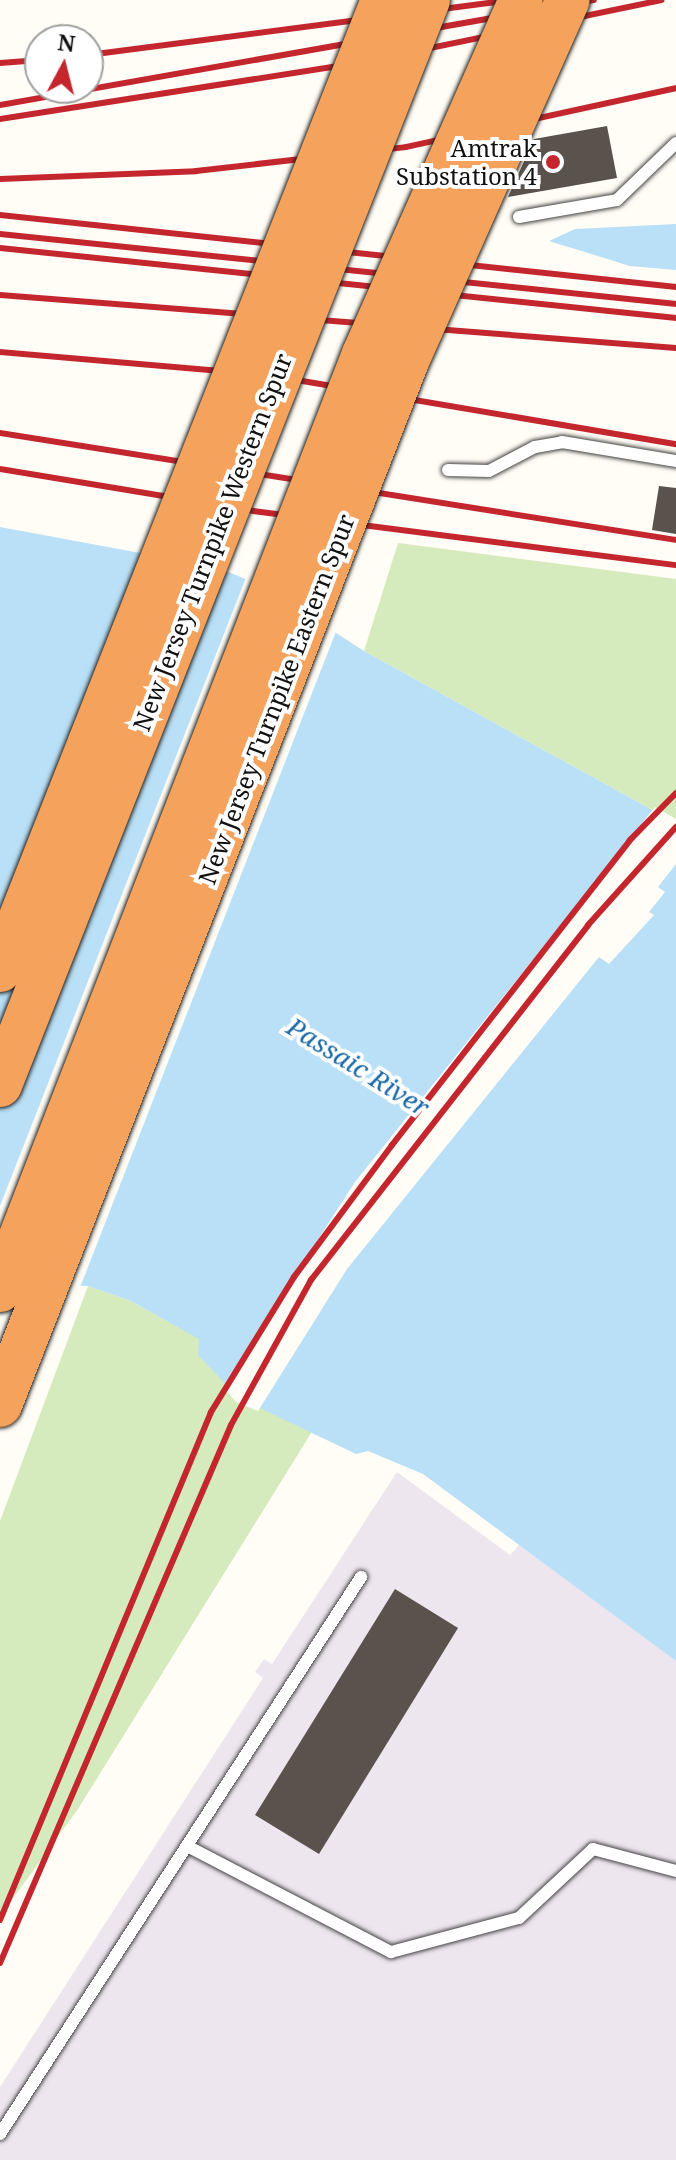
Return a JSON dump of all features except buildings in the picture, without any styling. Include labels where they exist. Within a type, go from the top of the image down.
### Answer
[{"type":"highway","name":"New Jersey Turnpike Western Spur","points":[[0,970],[383,0]]},
{"type":"highway","name":"New Jersey Turnpike Western Spur","points":[[0,1085],[428,0]]},
{"type":"highway","name":"New Jersey Turnpike Eastern Spur","points":[[0,1290],[364,354],[521,0]]},
{"type":"highway","name":"New Jersey Turnpike Eastern Spur","points":[[0,1405],[407,361],[568,0]]},
{"type":"lane","points":[[519,217],[617,200],[676,143]]},
{"type":"lane","points":[[448,470],[489,471],[535,447],[562,442],[676,461]]},
{"type":"lane","points":[[0,2134],[189,1847],[361,1577]]},
{"type":"lane","points":[[189,1847],[391,1952],[519,1918],[593,1849],[676,1871]]},
{"type":"shaded area","points":[[397,1472],[510,1555],[521,1543],[676,1661],[676,2160],[0,2160],[0,2087],[263,1678],[255,1672],[264,1659],[272,1664]]},
{"type":"green space","points":[[398,543],[676,579],[676,823],[364,651]]},
{"type":"green space","points":[[88,1286],[131,1301],[200,1339],[239,1398],[313,1430],[78,1809],[0,1916],[0,1521]]},
{"type":"water","points":[[676,224],[676,270],[630,266],[549,241],[575,229]]},
{"type":"water","name":"Passaic River","points":[[0,527],[216,567],[265,587],[364,651],[676,823],[676,1661],[423,1474],[368,1451],[356,1454],[239,1398],[198,1355],[199,1339],[131,1301],[88,1286],[0,1284]]},
{"type":"pier","points":[[247,575],[337,629],[79,1290],[0,1288],[0,1206]]},
{"type":"pier","points":[[655,807],[676,819],[676,864],[658,887],[665,892],[649,912],[654,915],[609,964],[599,957],[347,1269],[258,1411],[236,1402],[223,1387],[355,1182]]},
{"type":"railway","points":[[104,53],[511,0]]},
{"type":"railway","points":[[0,105],[594,0]]},
{"type":"railway","points":[[0,119],[353,64],[661,0]]},
{"type":"railway","points":[[0,63],[24,61]]},
{"type":"railway","points":[[0,179],[196,171],[406,147],[676,88]]},
{"type":"railway","points":[[0,215],[676,287]]},
{"type":"railway","points":[[0,234],[676,304]]},
{"type":"railway","points":[[0,248],[676,318]]},
{"type":"railway","points":[[0,295],[676,348]]},
{"type":"railway","points":[[0,352],[267,375],[676,444]]},
{"type":"railway","points":[[0,433],[676,540]]},
{"type":"railway","points":[[0,469],[253,511],[676,565]]},
{"type":"railway","points":[[0,1920],[211,1412],[294,1277],[392,1145],[630,840],[676,793]]},
{"type":"railway","points":[[0,1963],[231,1425],[311,1280],[588,925],[676,827]]},
{"type":"place","name":"Amtrak Substation 4","points":[[553,162]]}]
